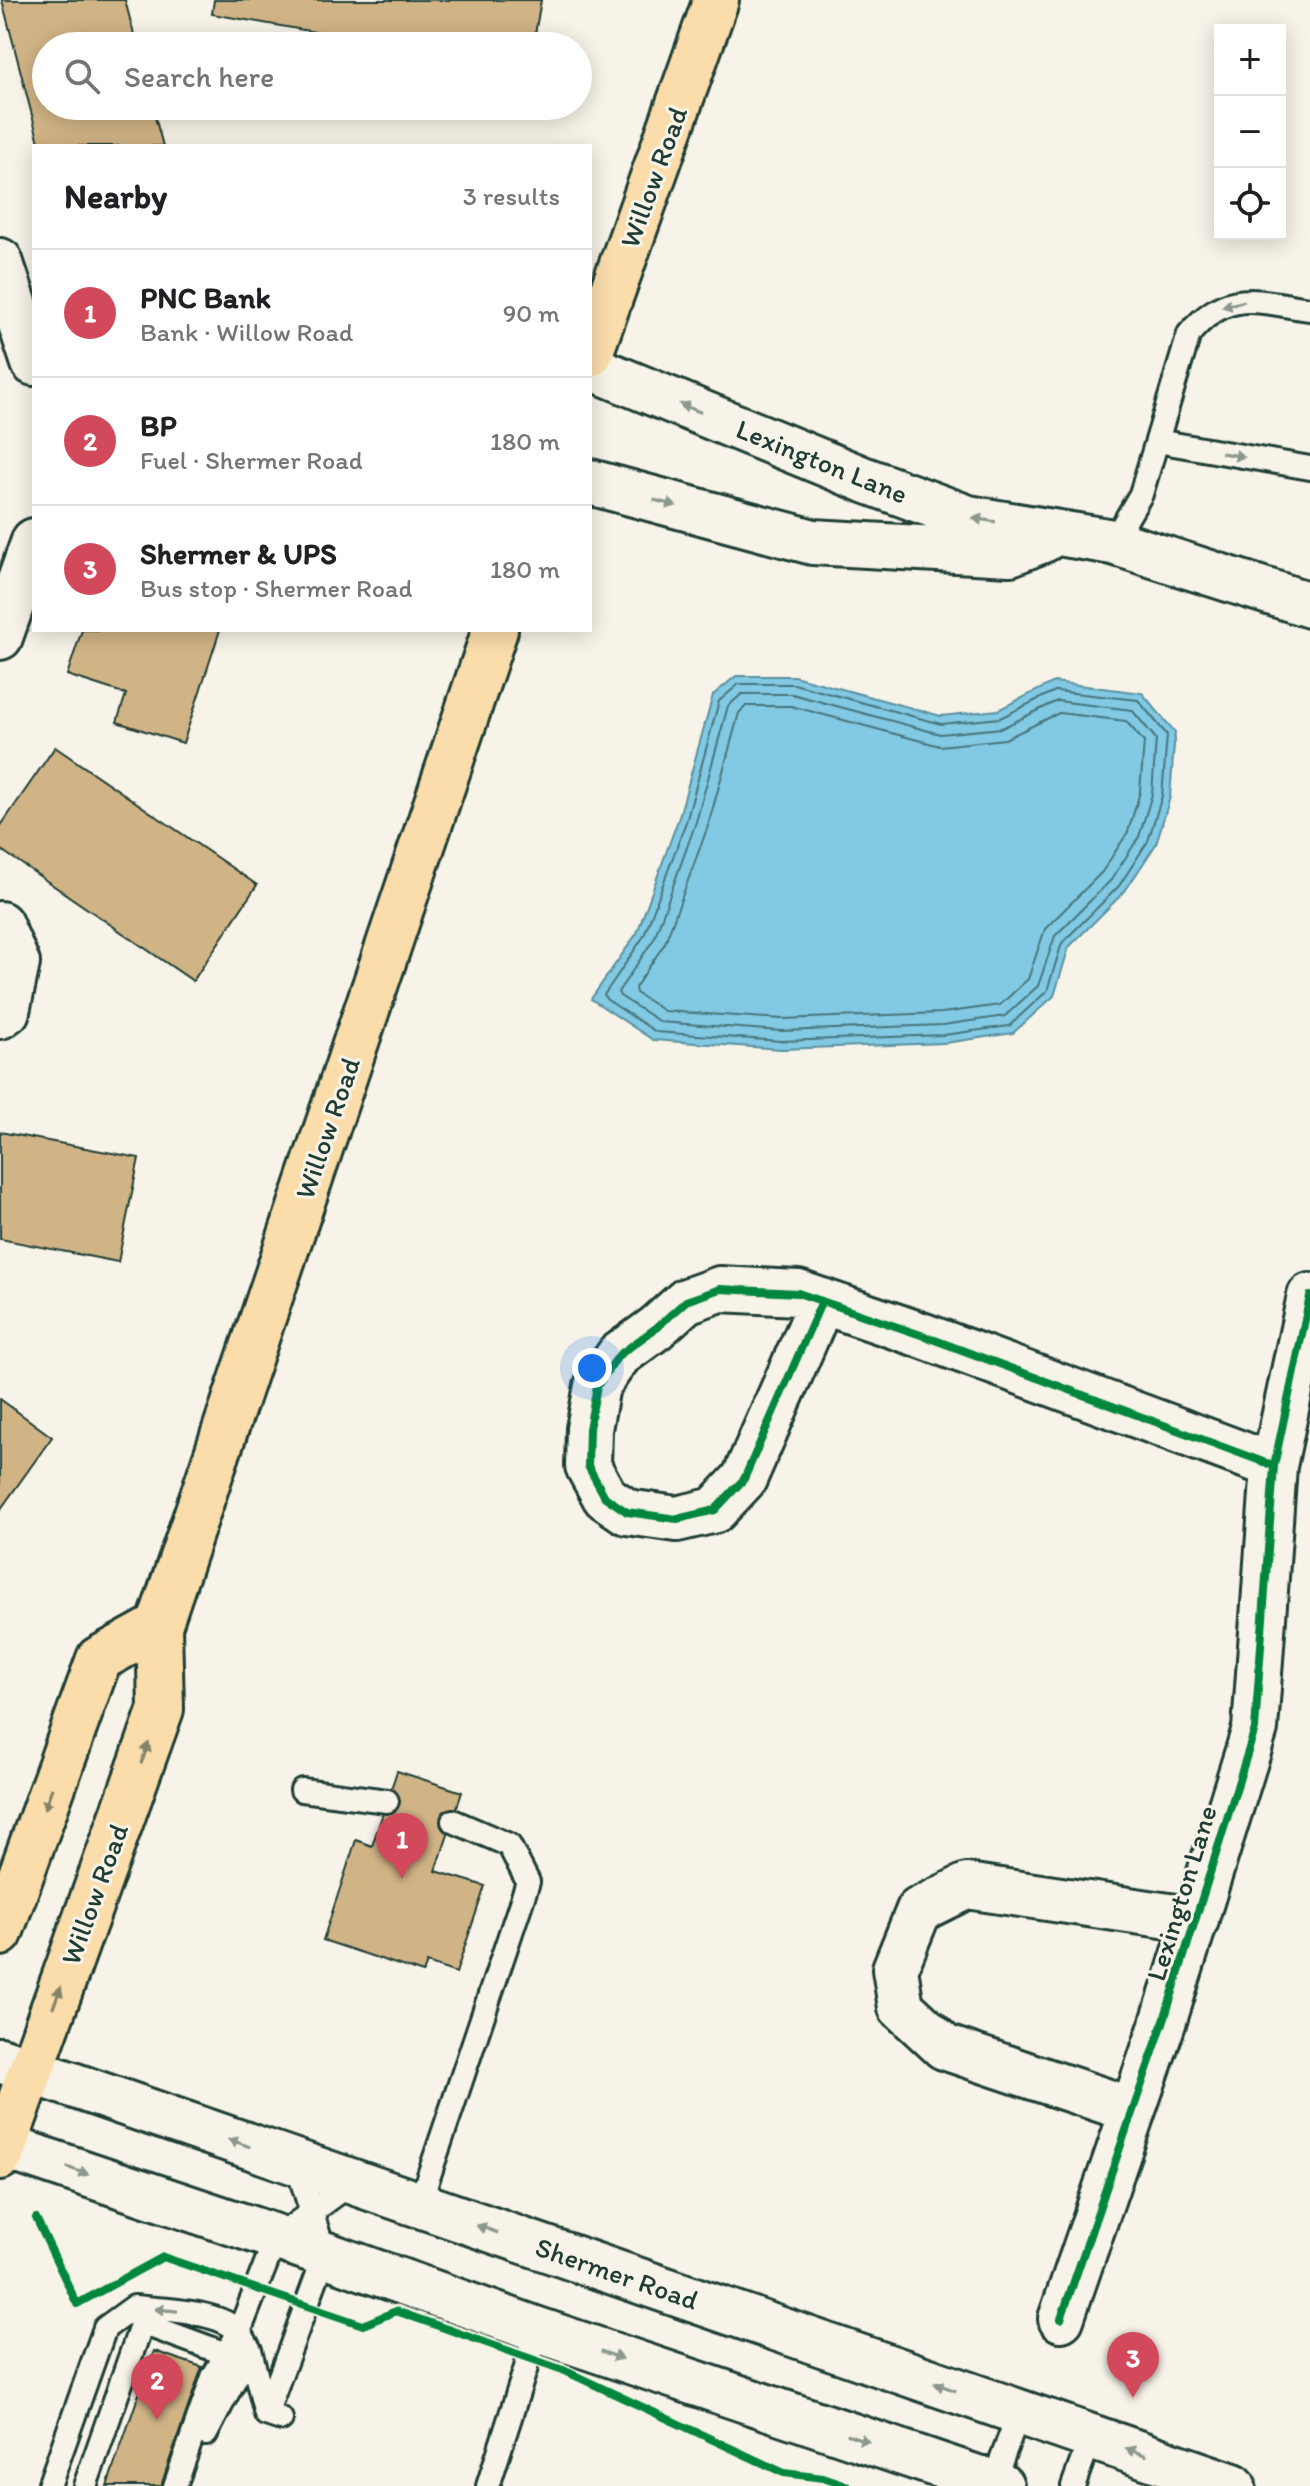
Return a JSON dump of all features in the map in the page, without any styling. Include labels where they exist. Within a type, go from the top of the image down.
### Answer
[{"type":"main road","name":"Willow Road","points":[[592,348],[716,0]]},
{"type":"main road","name":"Willow Road","points":[[1,2150],[15,2065],[161,1709],[159,1626],[494,632]]},
{"type":"main road","points":[[0,1933],[99,1659],[159,1626]]},
{"type":"street","points":[[14,276],[32,354]]},
{"type":"street","name":"Lexington Lane","points":[[592,368],[865,480],[968,518],[1113,542],[1310,605]]},
{"type":"street","points":[[848,544],[865,480]]},
{"type":"street","name":"Lexington Lane","points":[[592,483],[813,542],[1010,553],[1061,533]]},
{"type":"street","points":[[0,637],[32,547]]},
{"type":"street","points":[[0,924],[17,963],[7,1011],[0,1016]]},
{"type":"street","points":[[822,1301],[744,1479],[715,1510],[677,1519],[627,1512],[605,1497],[588,1466],[589,1429],[597,1386],[619,1355],[686,1301],[720,1289],[798,1293],[822,1301],[924,1336],[1274,1466]]},
{"type":"street","name":"Lexington Lane","points":[[1061,2319],[1196,1920],[1255,1729],[1274,1466],[1310,1296]]},
{"type":"street","points":[[1132,2110],[944,2047],[901,2007],[895,1969],[919,1910],[967,1886],[1196,1920]]},
{"type":"street","name":"Shermer Road","points":[[15,2065],[1233,2486]]},
{"type":"street","points":[[1,2150],[276,2238],[995,2485]]},
{"type":"lane","points":[[1113,542],[1141,494],[1189,334],[1202,318],[1241,300],[1310,309]]},
{"type":"lane","points":[[1157,441],[1310,468]]},
{"type":"lane","points":[[302,1790],[387,1801]]},
{"type":"lane","points":[[419,2205],[528,1882],[509,1845],[453,1821]]},
{"type":"lane","points":[[49,2486],[105,2328],[134,2307],[188,2312],[224,2322],[274,2416],[288,2356],[325,2255],[296,2162]]},
{"type":"lane","points":[[190,2430],[240,2349],[276,2238],[353,2182]]},
{"type":"lane","points":[[97,2477],[143,2352],[141,2326],[240,2349]]},
{"type":"lane","points":[[488,2486],[538,2330]]},
{"type":"lane","points":[[175,2486],[206,2375],[240,2349]]},
{"type":"lane","points":[[995,2485],[1019,2412]]},
{"type":"lane","points":[[1073,2486],[1091,2437]]},
{"type":"water","points":[[736,676],[794,676],[941,716],[998,710],[1054,682],[1142,693],[1175,732],[1170,797],[1156,844],[1125,891],[1069,947],[1054,996],[1013,1033],[945,1043],[781,1049],[653,1040],[591,999],[637,933],[679,817],[713,695]]},
{"type":"building","points":[[2,0],[125,0],[133,32],[32,32],[32,115]]},
{"type":"building","points":[[214,0],[541,0],[535,32],[315,32],[212,14]]},
{"type":"building","points":[[33,120],[156,120],[162,144],[39,144]]},
{"type":"building","points":[[81,632],[219,632],[183,743],[117,722],[126,694],[67,675]]},
{"type":"building","points":[[55,747],[257,885],[193,981],[0,849],[0,827]]},
{"type":"building","points":[[0,1132],[139,1158],[118,1262],[0,1239]]},
{"type":"building","points":[[0,1399],[52,1437],[0,1510]]},
{"type":"building","points":[[397,1771],[462,1792],[436,1871],[485,1886],[456,1973],[427,1963],[423,1973],[323,1940],[356,1840],[372,1846]]},
{"type":"building","points":[[154,2351],[202,2367],[161,2486],[107,2486]]},
{"type":"cycle path","points":[[822,1301],[744,1479],[715,1510],[677,1519],[627,1512],[605,1497],[588,1466],[589,1429],[597,1386],[619,1355],[686,1301],[720,1289],[798,1293],[924,1336],[1274,1466]]},
{"type":"cycle path","points":[[1061,2319],[1164,2020],[1255,1729],[1274,1466],[1310,1296]]},
{"type":"cycle path","points":[[36,2218],[77,2304],[163,2257],[363,2325],[396,2311],[563,2370],[784,2473],[823,2478],[847,2486]]},
{"type":"place","name":"PNC Bank","points":[[402,1879]]},
{"type":"place","name":"Shermer & UPS","points":[[1133,2398]]},
{"type":"place","name":"BP","points":[[157,2420]]}]
